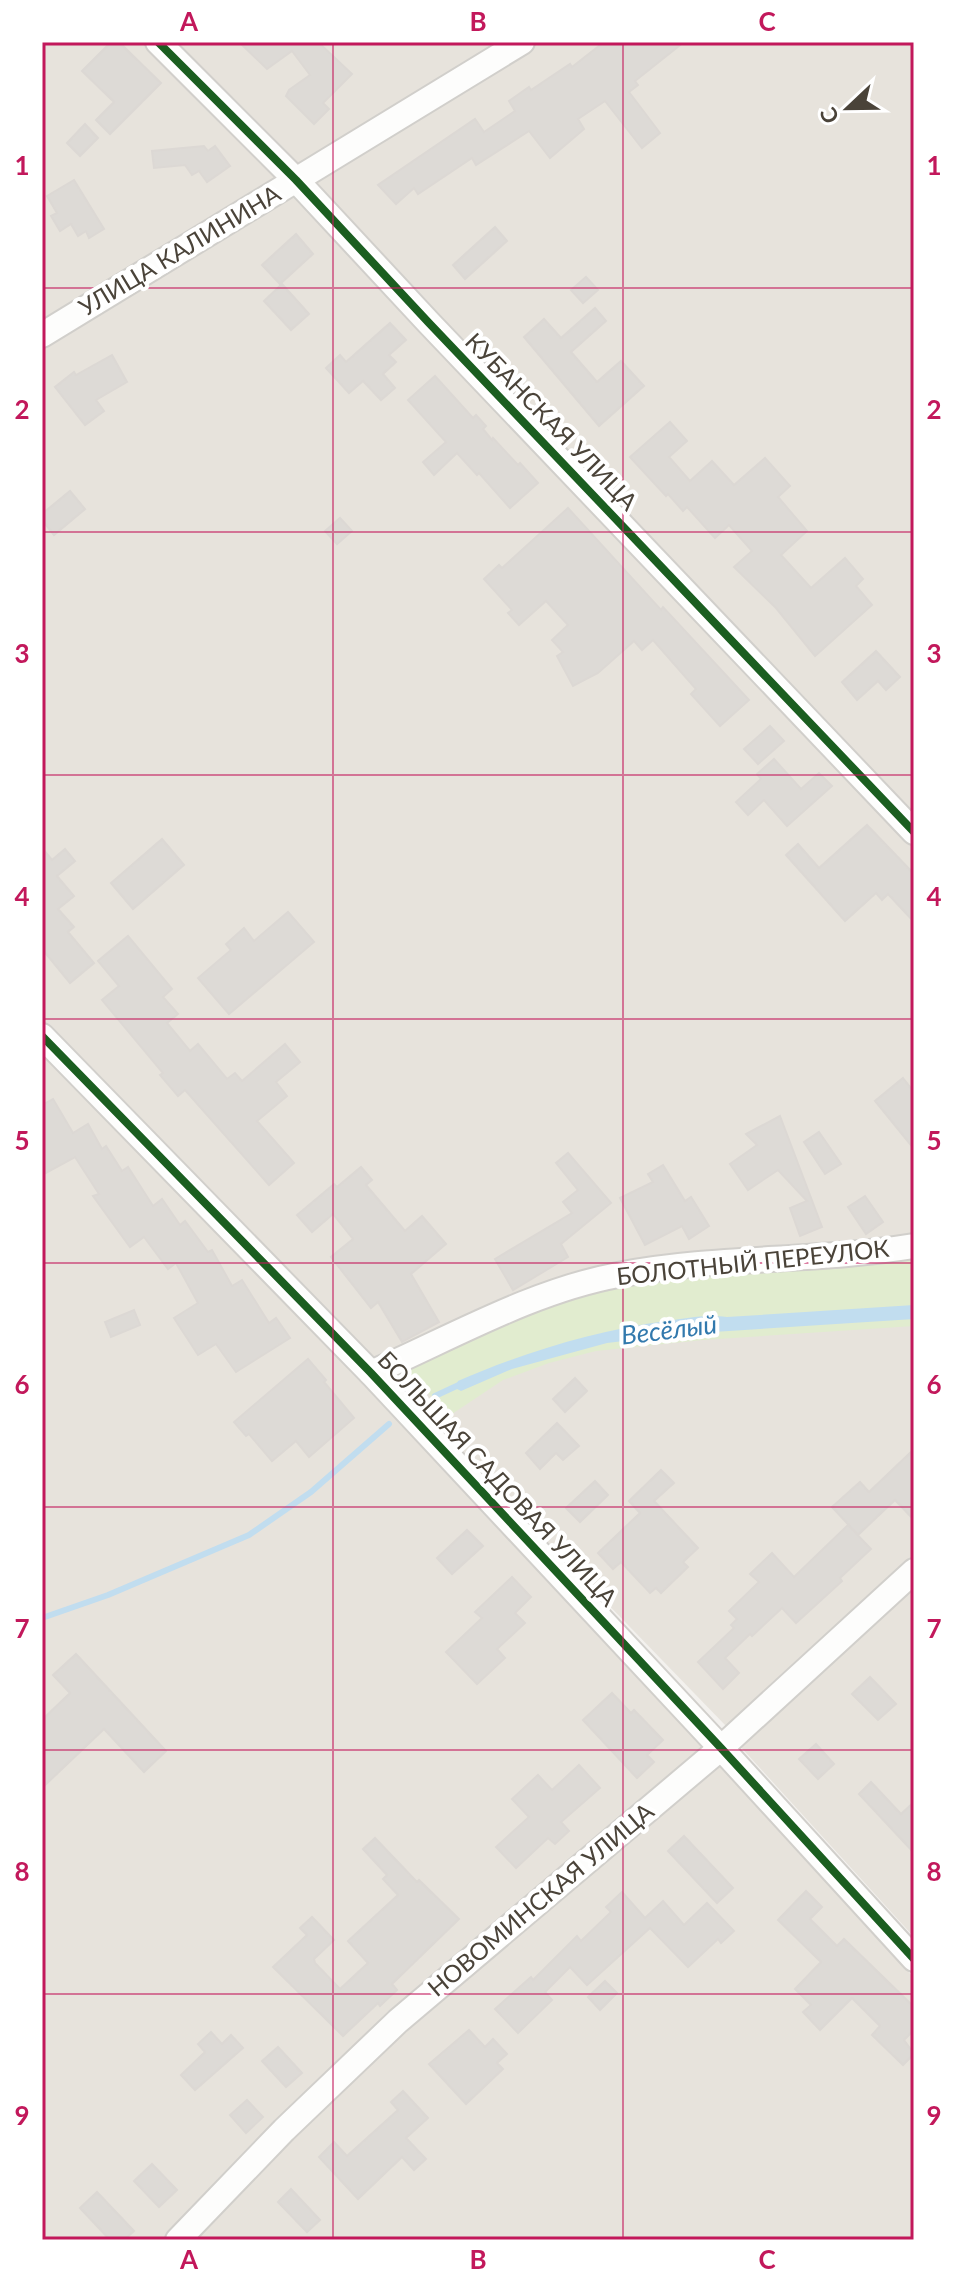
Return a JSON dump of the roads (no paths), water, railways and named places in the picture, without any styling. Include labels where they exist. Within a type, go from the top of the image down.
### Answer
[{"type":"street","name":"КУБАНСКАЯ УЛИЦА","points":[[158,42],[296,180],[914,832]]},
{"type":"street","name":"УЛИЦА КАЛИНИНА","points":[[42,335],[522,42]]},
{"type":"street","name":"БОЛЬШАЯ САДОВАЯ УЛИЦА","points":[[42,1036],[371,1373],[914,1959]]},
{"type":"street","name":"БОЛОТНЫЙ ПЕРЕУЛОК","points":[[371,1373],[560,1290],[618,1275],[702,1265],[869,1254],[914,1246]]},
{"type":"street","name":"НОВОМИНСКАЯ УЛИЦА","points":[[178,2240],[284,2130],[398,2021],[721,1748],[914,1571]]},
{"type":"water","points":[[914,1305],[914,1319],[682,1334],[607,1343],[512,1369],[461,1391],[455,1388],[458,1381],[534,1352],[639,1325],[704,1316]]},
{"type":"waterway","name":"Весёлый","points":[[435,1396],[463,1383]]},
{"type":"waterway","name":"Весёлый","points":[[42,1618],[108,1595],[249,1535],[311,1492],[389,1424]]}]
